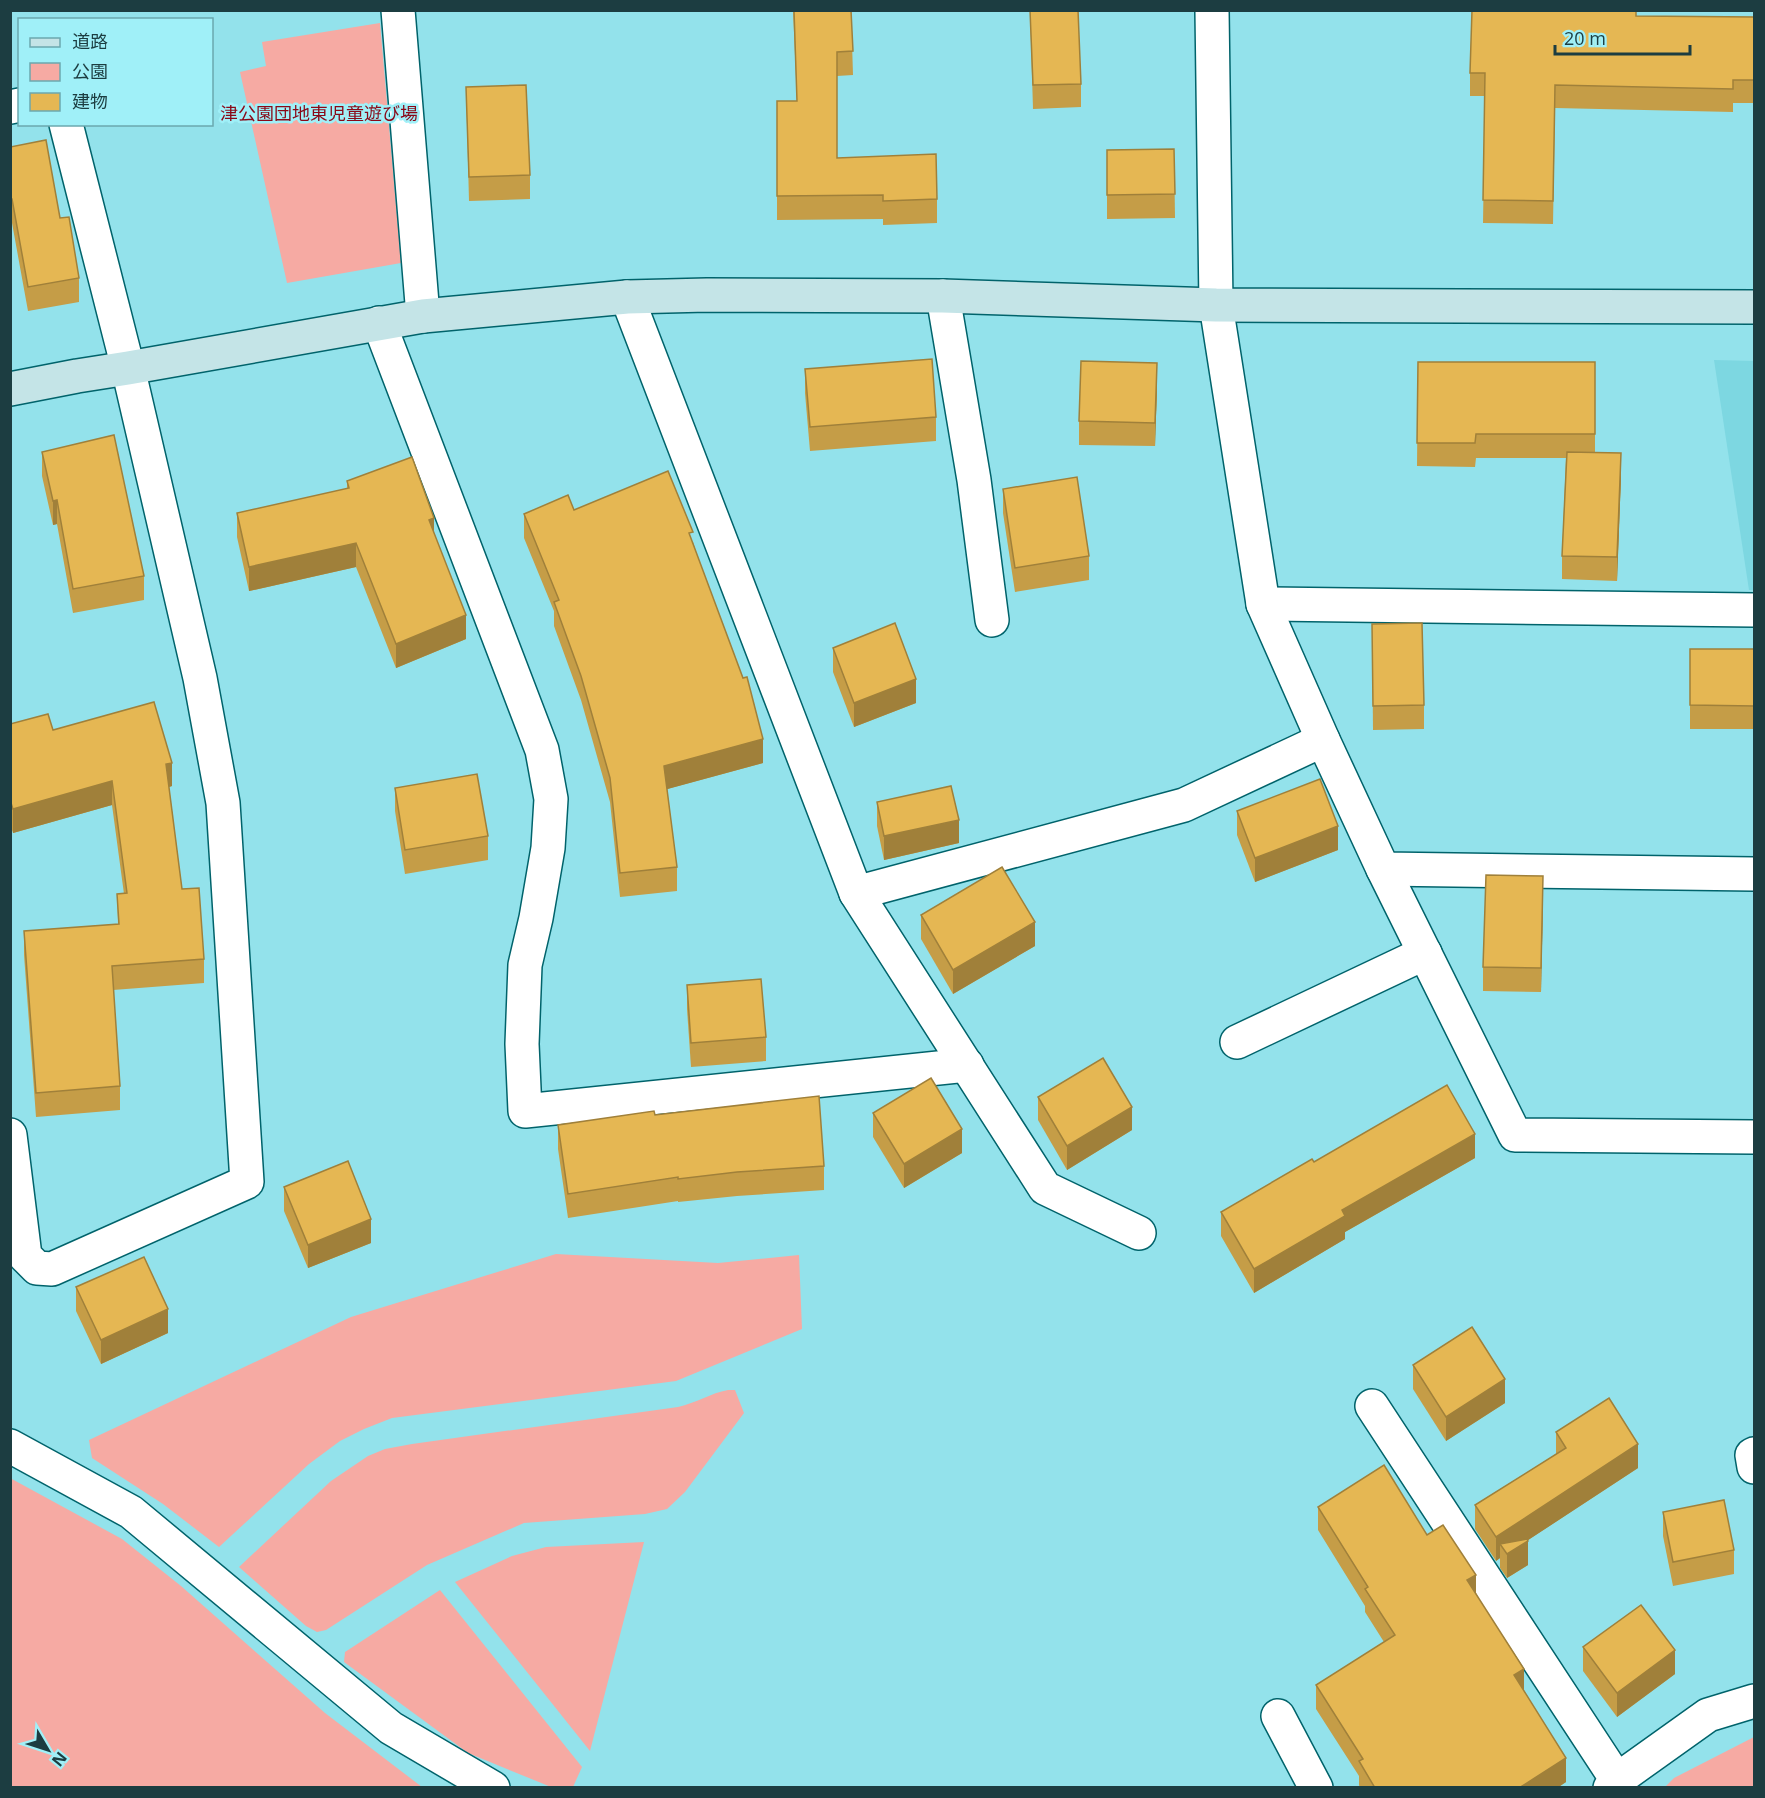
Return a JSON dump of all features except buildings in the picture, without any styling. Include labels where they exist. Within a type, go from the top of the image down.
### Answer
[{"type":"street","points":[[398,10],[423,316]]},
{"type":"street","points":[[1212,10],[1216,305],[1263,604],[1383,869],[1515,1135],[1755,1137]]},
{"type":"street","points":[[10,1135],[25,1256],[37,1268],[52,1269],[247,1182],[223,803],[200,678],[128,368],[67,126]]},
{"type":"street","points":[[944,296],[974,480],[992,620]]},
{"type":"street","points":[[10,389],[423,316],[627,297],[944,296],[1216,305],[1755,307]]},
{"type":"street","points":[[627,297],[855,893],[1045,1188],[1139,1233]]},
{"type":"street","points":[[379,323],[542,750],[551,799],[548,848],[525,965],[522,1044],[525,1111],[967,1065]]},
{"type":"street","points":[[1263,604],[1755,610]]},
{"type":"street","points":[[855,893],[1184,806],[1323,740]]},
{"type":"street","points":[[1383,869],[1755,874]]},
{"type":"street","points":[[1237,1042],[1425,953]]},
{"type":"street","points":[[1372,1407],[1613,1784],[1708,1715],[1755,1701]]},
{"type":"street","points":[[10,1446],[131,1512],[391,1728],[494,1788]]},
{"type":"street","points":[[1755,1454],[1752,1455],[1755,1467]]},
{"type":"street","points":[[1278,1716],[1316,1788]]},
{"type":"shaded area","points":[[1714,360],[1754,361],[1754,590],[1749,590]]},
{"type":"green space","name":"津公園団地東児童遊び場","points":[[380,23],[401,263],[287,283],[240,72],[266,66],[262,42]]},
{"type":"green space","points":[[556,1254],[718,1263],[799,1255],[802,1329],[676,1381],[392,1418],[340,1441],[309,1464],[219,1547],[163,1504],[92,1458],[89,1440],[351,1317]]},
{"type":"green space","points":[[728,1390],[735,1390],[744,1413],[685,1492],[667,1509],[645,1514],[524,1523],[427,1565],[326,1630],[317,1632],[306,1626],[239,1567],[331,1481],[368,1456],[385,1449],[678,1407]]},
{"type":"green space","points":[[10,1478],[122,1539],[181,1586],[325,1713],[422,1787],[11,1787]]},
{"type":"green space","points":[[644,1542],[590,1751],[455,1582],[512,1556],[546,1547]]},
{"type":"green space","points":[[440,1590],[582,1767],[573,1787],[551,1787],[468,1753],[344,1662],[345,1652]]},
{"type":"green space","points":[[1754,1737],[1754,1787],[1665,1787],[1674,1778]]}]
